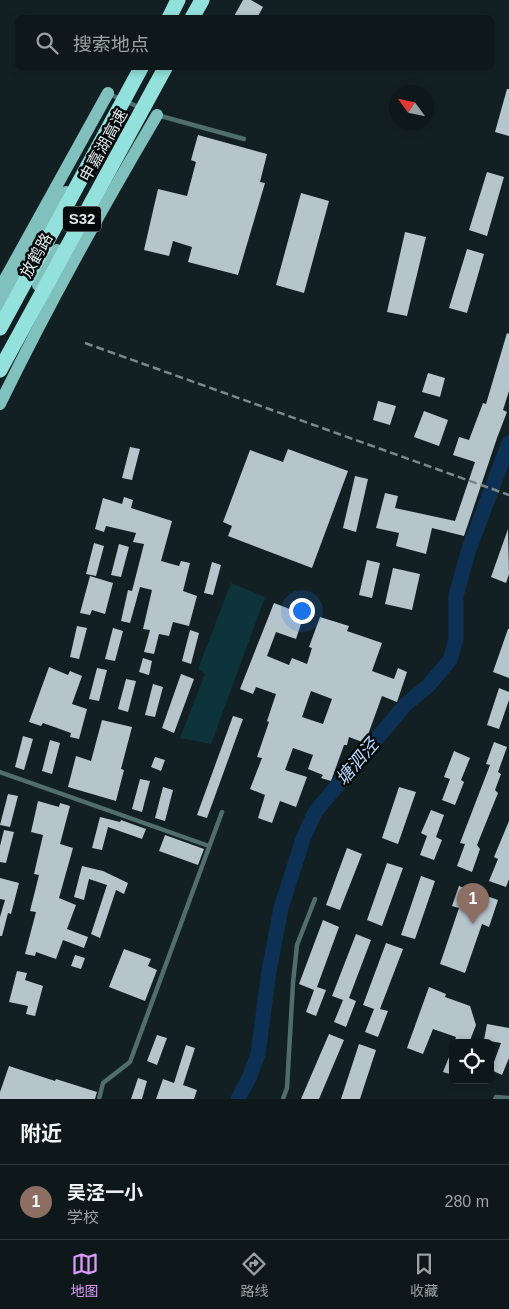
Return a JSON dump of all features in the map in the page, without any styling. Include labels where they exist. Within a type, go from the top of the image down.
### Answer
[{"type":"highway","points":[[170,15],[178,0]]},
{"type":"highway","points":[[194,15],[202,0]]},
{"type":"highway","name":"申嘉湖高速","points":[[0,326],[140,70]]},
{"type":"highway","name":"申嘉湖高速","points":[[0,370],[164,70]]},
{"type":"main road","points":[[175,15],[183,0]]},
{"type":"main road","points":[[189,15],[197,0]]},
{"type":"main road","name":"放鹤路","points":[[0,355],[112,140],[145,70]]},
{"type":"main road","name":"放鹤路","points":[[0,326],[112,140],[159,70]]},
{"type":"main road","name":"放鹤路","points":[[0,288],[108,93]]},
{"type":"main road","points":[[0,404],[18,366],[106,202],[157,116]]},
{"type":"main road","points":[[0,306],[76,173],[112,140]]},
{"type":"main road","points":[[0,388],[106,189],[112,140]]},
{"type":"lane","points":[[108,93],[157,116],[244,139]]},
{"type":"lane","points":[[0,772],[209,846]]},
{"type":"lane","points":[[99,1099],[104,1083],[130,1062],[222,812]]},
{"type":"lane","points":[[283,1099],[288,1088],[293,983],[297,945],[315,900]]},
{"type":"lane","points":[[495,1099],[496,1097],[509,1098]]},
{"type":"shaded area","points":[[231,583],[265,597],[211,744],[180,738],[205,674],[198,669]]},
{"type":"building","points":[[243,0],[251,0],[263,7],[259,15],[235,15]]},
{"type":"building","points":[[507,89],[509,89],[509,136],[495,132]]},
{"type":"building","points":[[198,135],[267,154],[260,182],[265,183],[238,275],[188,262],[192,247],[173,241],[169,256],[144,250],[158,189],[187,196],[196,162],[191,160]]},
{"type":"building","points":[[487,172],[504,177],[487,236],[469,230]]},
{"type":"building","points":[[301,193],[329,201],[304,293],[276,285]]},
{"type":"building","points":[[405,232],[426,237],[407,316],[387,312]]},
{"type":"building","points":[[467,249],[484,254],[467,313],[449,308]]},
{"type":"building","points":[[507,333],[509,334],[509,391],[503,410],[507,412],[464,536],[432,528],[426,554],[396,546],[399,533],[376,528],[385,493],[398,496],[395,508],[455,521],[475,462],[453,455],[459,437],[469,440],[483,403],[486,404]]},
{"type":"building","points":[[428,373],[445,378],[440,397],[422,392]]},
{"type":"building","points":[[378,401],[396,406],[390,425],[373,420]]},
{"type":"building","points":[[424,411],[448,420],[439,446],[414,437]]},
{"type":"building","points":[[130,447],[140,449],[132,480],[122,478]]},
{"type":"building","points":[[288,449],[348,471],[312,568],[228,536],[232,526],[223,522],[250,450],[283,462]]},
{"type":"building","points":[[355,476],[368,479],[356,532],[343,528]]},
{"type":"building","points":[[124,497],[133,500],[131,508],[172,521],[161,561],[179,566],[181,561],[190,563],[183,591],[197,596],[189,626],[173,622],[169,636],[159,634],[154,654],[144,652],[150,630],[143,629],[152,590],[140,587],[130,623],[121,621],[128,590],[132,591],[144,544],[133,542],[136,533],[106,526],[104,532],[95,529],[103,498],[122,504]]},
{"type":"building","points":[[508,529],[509,574],[506,583],[491,577]]},
{"type":"building","points":[[94,543],[104,546],[96,576],[86,574]]},
{"type":"building","points":[[119,544],[129,547],[121,577],[111,575]]},
{"type":"building","points":[[367,560],[380,563],[372,598],[359,595]]},
{"type":"building","points":[[212,562],[221,565],[213,595],[204,593]]},
{"type":"building","points":[[393,568],[420,574],[412,610],[385,604]]},
{"type":"building","points":[[90,576],[113,583],[105,614],[92,610],[90,615],[80,613]]},
{"type":"building","points":[[274,603],[295,611],[297,606],[306,609],[296,639],[276,632],[267,656],[289,665],[292,658],[307,664],[312,648],[309,647],[320,617],[349,626],[347,631],[382,643],[372,671],[394,679],[398,668],[407,672],[397,702],[382,696],[365,743],[349,737],[347,745],[344,745],[331,781],[321,778],[323,775],[308,769],[313,755],[293,748],[285,770],[307,777],[296,807],[280,801],[272,823],[258,818],[265,795],[250,789],[262,758],[257,757],[276,694],[256,687],[253,694],[240,689]],"holes":[[[311,691],[332,699],[323,724],[302,717]]]},
{"type":"building","points":[[77,626],[87,628],[79,659],[70,657]]},
{"type":"building","points":[[113,628],[123,631],[115,661],[105,659]]},
{"type":"building","points":[[509,629],[509,678],[493,672]]},
{"type":"building","points":[[190,630],[199,633],[191,664],[182,661]]},
{"type":"building","points":[[143,658],[152,661],[149,675],[139,672]]},
{"type":"building","points":[[49,667],[68,675],[70,671],[82,676],[72,704],[87,709],[79,739],[70,737],[71,733],[43,723],[41,726],[29,722]]},
{"type":"building","points":[[97,668],[107,670],[99,701],[89,699]]},
{"type":"building","points":[[181,674],[194,679],[174,733],[162,728]]},
{"type":"building","points":[[126,679],[136,681],[128,712],[118,709]]},
{"type":"building","points":[[153,684],[163,687],[155,717],[145,715]]},
{"type":"building","points":[[499,688],[509,692],[509,700],[499,729],[487,725]]},
{"type":"building","points":[[233,716],[243,719],[207,818],[197,815]]},
{"type":"building","points":[[102,720],[132,727],[121,769],[124,770],[116,801],[68,787],[76,756],[91,761]]},
{"type":"building","points":[[23,736],[33,739],[24,770],[15,767]]},
{"type":"building","points":[[50,740],[60,743],[52,774],[42,771]]},
{"type":"building","points":[[494,742],[507,747],[498,772],[501,774],[495,790],[498,793],[477,845],[480,849],[472,872],[457,866],[465,844],[460,843],[490,765],[486,764]]},
{"type":"building","points":[[454,751],[470,758],[461,780],[464,782],[455,805],[442,800],[450,779],[444,777]]},
{"type":"building","points":[[155,757],[165,760],[161,771],[151,767]]},
{"type":"building","points":[[140,779],[150,781],[142,812],[132,809]]},
{"type":"building","points":[[163,787],[173,790],[165,821],[155,818]]},
{"type":"building","points":[[399,787],[416,792],[398,844],[382,838]]},
{"type":"building","points":[[8,794],[18,796],[10,827],[0,825]]},
{"type":"building","points":[[38,801],[59,807],[60,803],[70,806],[60,844],[73,848],[59,898],[76,905],[67,929],[88,937],[84,948],[63,940],[56,959],[36,952],[35,956],[25,954],[36,912],[30,911],[39,875],[34,874],[43,835],[31,832]]},
{"type":"building","points":[[431,810],[444,815],[436,837],[442,840],[434,860],[420,855],[427,836],[421,833]]},
{"type":"building","points":[[100,817],[120,822],[121,820],[146,829],[142,839],[108,827],[102,850],[92,848]]},
{"type":"building","points":[[509,821],[509,879],[506,887],[489,881],[498,859],[494,857]]},
{"type":"building","points":[[4,830],[14,832],[6,863],[0,862],[0,846]]},
{"type":"building","points":[[165,835],[204,849],[198,865],[159,851]]},
{"type":"building","points":[[347,848],[362,854],[340,910],[326,905]]},
{"type":"building","points":[[387,863],[403,868],[382,926],[367,920]]},
{"type":"building","points":[[82,866],[103,871],[128,883],[124,894],[116,890],[100,938],[91,934],[107,885],[89,879],[84,900],[74,897]]},
{"type":"building","points":[[421,876],[435,881],[415,939],[401,935]]},
{"type":"building","points":[[0,878],[19,883],[11,914],[8,913],[2,936],[0,936],[0,917],[5,900],[0,899]]},
{"type":"building","points":[[459,886],[498,900],[489,927],[482,924],[465,973],[440,964],[459,908],[452,906]]},
{"type":"building","points":[[323,920],[339,927],[317,987],[326,990],[316,1016],[306,1012],[314,990],[299,984]]},
{"type":"building","points":[[356,934],[371,940],[349,998],[356,1001],[346,1027],[334,1022],[343,1000],[332,996]]},
{"type":"building","points":[[386,943],[403,949],[380,1009],[388,1011],[378,1037],[365,1032],[374,1009],[363,1005]]},
{"type":"building","points":[[124,949],[151,959],[148,966],[157,970],[145,1001],[109,987]]},
{"type":"building","points":[[75,955],[85,958],[81,969],[71,966]]},
{"type":"building","points":[[17,971],[27,973],[25,980],[43,986],[35,1016],[26,1014],[28,1006],[9,1002]]},
{"type":"building","points":[[429,987],[446,994],[445,997],[470,1006],[476,1025],[471,1039],[455,1039],[456,1037],[433,1029],[423,1054],[407,1048]]},
{"type":"building","points":[[487,1024],[509,1028],[509,1058],[502,1075],[494,1071],[494,1062],[501,1043],[494,1042],[494,1039],[484,1039]]},
{"type":"building","points":[[329,1034],[344,1040],[319,1099],[301,1099]]},
{"type":"building","points":[[157,1035],[167,1038],[157,1065],[147,1061]]},
{"type":"building","points":[[359,1044],[376,1050],[360,1099],[341,1099]]},
{"type":"building","points":[[186,1045],[195,1048],[183,1085],[197,1090],[194,1099],[156,1099],[163,1079],[174,1083]]},
{"type":"building","points":[[449,1057],[449,1074],[443,1072]]},
{"type":"building","points":[[9,1066],[97,1092],[95,1099],[0,1099],[0,1092]]},
{"type":"building","points":[[138,1078],[147,1081],[142,1099],[131,1099]]},
{"type":"waterway","name":"塘泗泾","points":[[238,1099],[250,1076],[258,1054],[269,971],[281,908],[303,839],[315,812],[406,704],[428,686],[450,660],[456,639],[456,596],[468,552],[509,443]]},
{"type":"railway","points":[[85,343],[509,495]]},
{"type":"place","name":"吴泾一小","points":[[473,924]]}]
